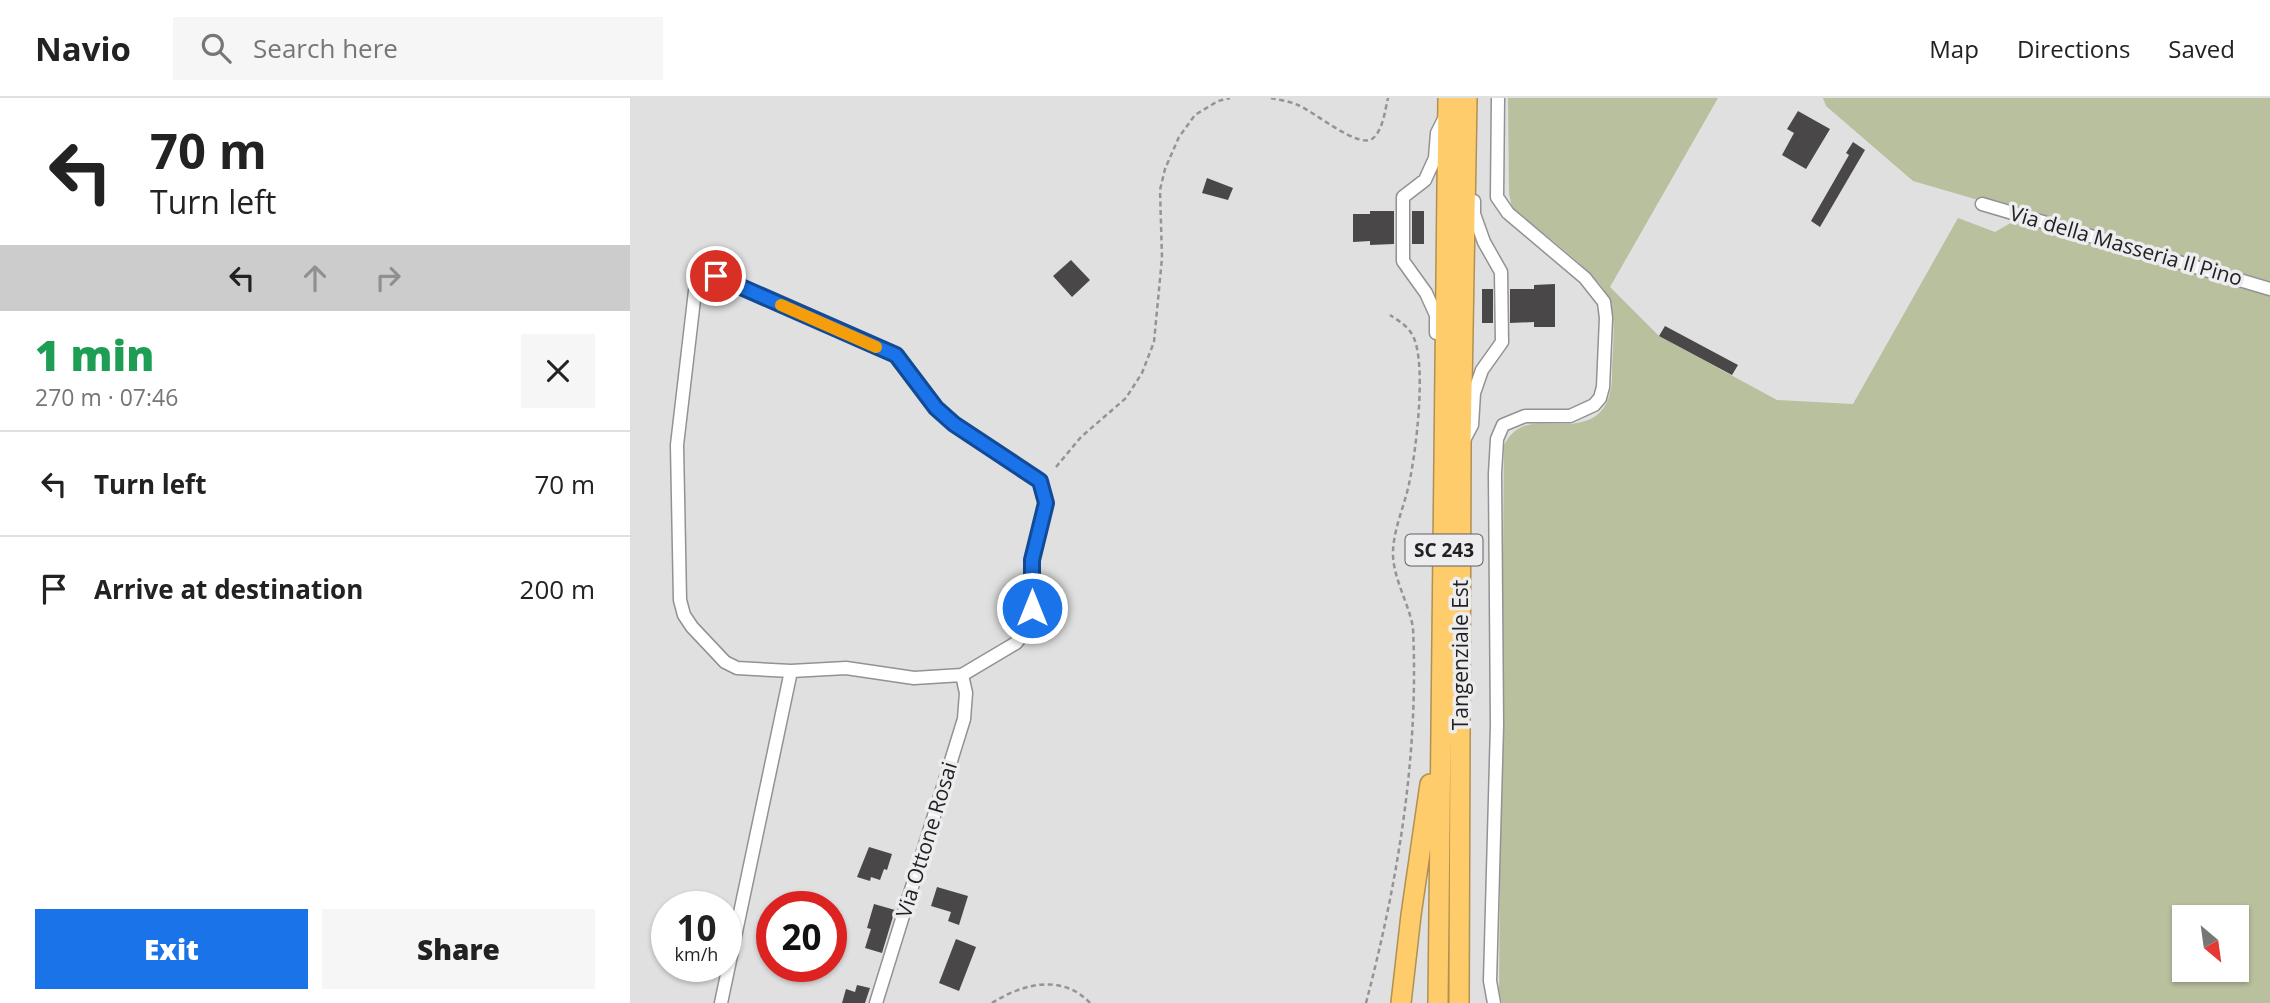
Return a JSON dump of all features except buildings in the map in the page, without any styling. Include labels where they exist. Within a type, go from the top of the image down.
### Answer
[{"type":"highway","name":"Tangenziale Est","points":[[1459,1003],[1461,446],[1467,98]]},
{"type":"highway","name":"Tangenziale Est","points":[[1438,1003],[1448,104]]},
{"type":"highway","points":[[1401,1003],[1430,787],[1437,619],[1443,595]]},
{"type":"highway","points":[[1461,825],[1468,858],[1468,1003]]},
{"type":"street","points":[[1494,1003],[1490,981],[1497,725],[1497,439],[1503,425],[1512,420],[1525,416],[1570,416],[1594,405],[1604,387],[1606,318],[1604,302],[1586,278],[1508,213],[1497,197],[1498,98]]},
{"type":"street","points":[[1446,411],[1436,378],[1436,315],[1426,293],[1403,261],[1403,210],[1404,197],[1425,180],[1435,158],[1437,133],[1448,104]]},
{"type":"street","points":[[1461,446],[1472,425],[1474,393],[1482,370],[1502,342],[1501,272],[1484,242],[1474,214],[1475,169],[1468,143]]},
{"type":"street","name":"Via della Masseria Il Pino","points":[[1982,204],[2270,289]]},
{"type":"street","points":[[716,276],[896,355],[936,408],[954,424],[1040,481],[1046,503],[1032,560],[1030,626],[1016,643],[962,675],[914,678],[846,668],[791,671],[737,668],[725,662],[684,615],[680,600],[677,445],[695,291],[704,278],[716,276]]},
{"type":"street","points":[[721,1003],[791,671]]},
{"type":"street","name":"Via Ottone Rosai","points":[[876,1003],[964,719],[966,693],[962,675]]},
{"type":"path","points":[[1056,467],[1081,437],[1126,398],[1142,373],[1154,342],[1162,258],[1160,190],[1165,169],[1179,137],[1195,116],[1218,101],[1230,98]]},
{"type":"path","points":[[1271,98],[1298,105],[1354,138],[1365,141],[1373,138],[1379,129],[1388,98]]},
{"type":"path","points":[[1366,1003],[1382,942],[1397,864],[1411,748],[1413,628],[1393,555],[1394,538],[1409,487],[1415,449],[1419,393],[1418,355],[1413,336],[1404,324],[1390,315]]},
{"type":"path","points":[[992,1003],[1010,992],[1038,983],[1063,986],[1090,1003]]},
{"type":"green space","points":[[1508,98],[1718,98],[1610,287],[1659,336],[1777,400],[1853,404],[1958,218],[1995,232],[2014,221],[2270,296],[2270,1003],[1502,1003],[1499,990],[1504,445],[1511,434],[1529,425],[1573,423],[1585,421],[1598,414],[1607,402],[1611,389],[1614,336],[1611,307],[1603,288],[1580,264],[1512,207],[1509,194]]},
{"type":"green space","points":[[1823,98],[2270,98],[2270,285],[1913,181],[1826,106]]},
{"type":"slow traffic","points":[[781,305],[876,347]]},
{"type":"route","points":[[716,276],[896,355],[936,408],[954,424],[1040,481],[1046,503],[1032,560],[1032,608]]}]
